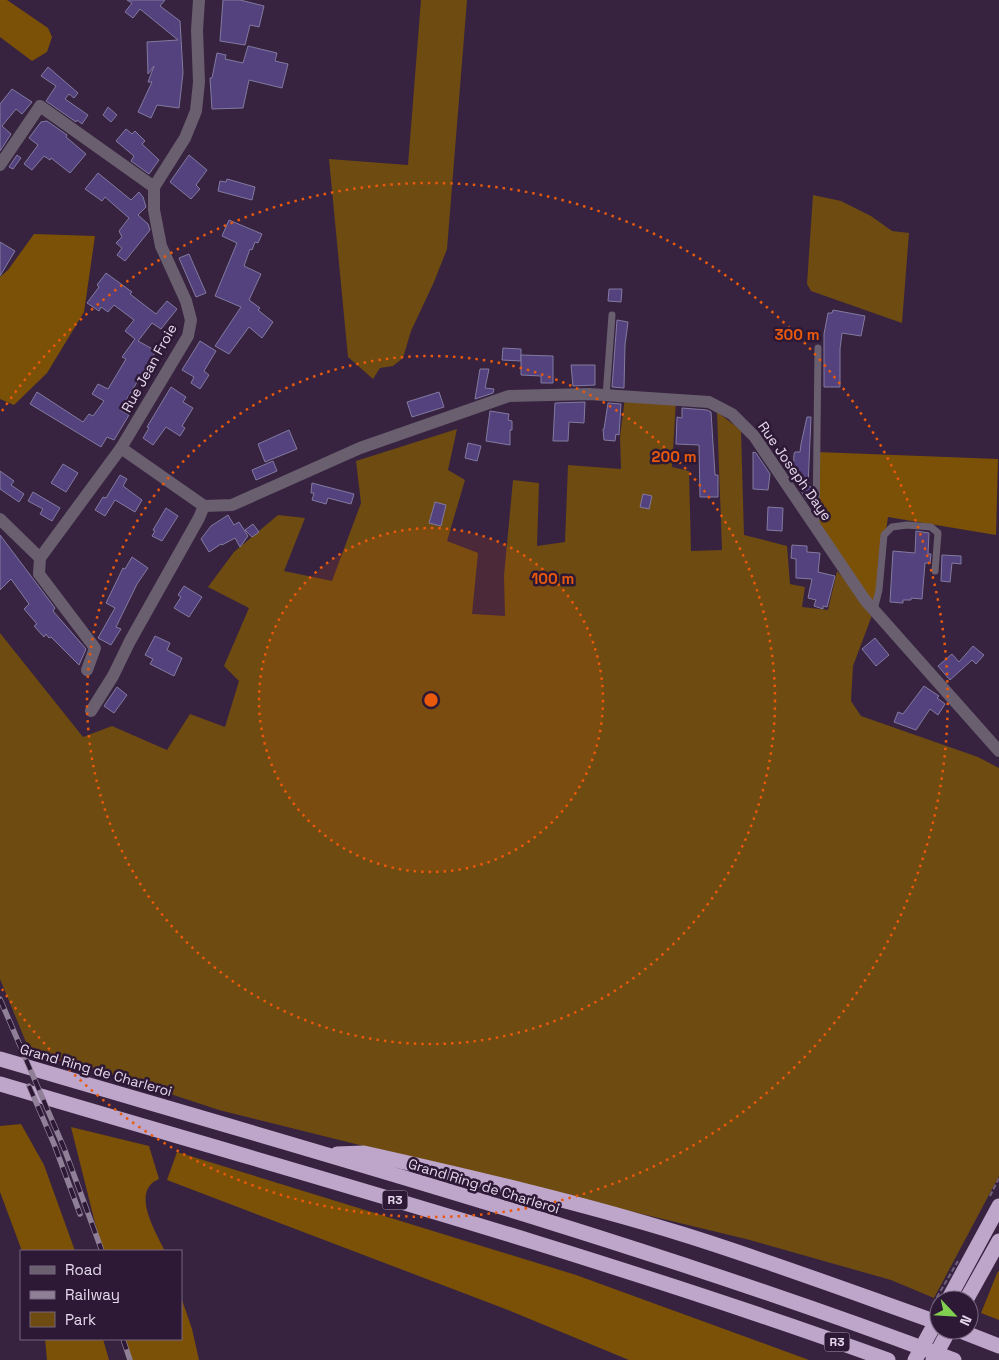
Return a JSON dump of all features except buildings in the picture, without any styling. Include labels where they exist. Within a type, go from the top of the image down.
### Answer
[{"type":"highway","name":"Grand Ring de Charleroi","points":[[0,1059],[517,1212],[795,1302],[954,1360]]},
{"type":"highway","name":"R3","points":[[0,1084],[512,1235],[888,1360]]},
{"type":"highway","points":[[326,1155],[364,1153],[526,1190],[592,1208],[683,1235],[929,1320]]},
{"type":"highway","points":[[953,1290],[999,1206]]},
{"type":"highway","points":[[971,1290],[999,1241]]},
{"type":"highway","points":[[915,1360],[929,1334]]},
{"type":"highway","points":[[979,1338],[999,1346]]},
{"type":"highway","points":[[932,1360],[943,1340]]},
{"type":"street","points":[[0,165],[40,106],[154,187],[185,138],[196,111],[199,82],[197,30],[199,0]]},
{"type":"street","name":"Rue Jean Froie","points":[[40,558],[121,448],[188,336],[192,320],[186,301],[161,246],[154,210],[154,187]]},
{"type":"street","name":"Rue Joseph Daye","points":[[204,506],[232,505],[360,448],[509,396],[589,394],[709,402],[732,414],[754,436],[865,600],[999,751]]},
{"type":"street","points":[[91,711],[113,676],[130,641],[204,506],[121,448]]},
{"type":"street","points":[[0,519],[40,558],[39,574],[95,648],[87,670]]},
{"type":"lane","points":[[606,396],[612,316]]},
{"type":"lane","points":[[816,528],[818,348]]},
{"type":"lane","points":[[874,610],[879,590],[884,535],[892,527],[906,525],[931,527],[938,533],[935,571]]},
{"type":"green space","points":[[421,0],[467,0],[447,249],[411,331],[403,358],[393,366],[380,368],[373,379],[348,357],[329,159],[408,165]]},
{"type":"green space","points":[[813,195],[841,201],[871,216],[892,231],[909,233],[902,323],[811,291],[807,284]]},
{"type":"green space","points":[[625,397],[676,400],[672,467],[689,471],[691,551],[722,550],[717,412],[741,430],[744,535],[787,546],[790,584],[805,587],[802,607],[828,610],[837,571],[874,610],[853,666],[851,701],[861,716],[978,757],[999,768],[999,1176],[938,1290],[929,1290],[929,1296],[891,1280],[746,1239],[219,1110],[28,1047],[0,979],[0,633],[83,737],[112,726],[167,750],[190,714],[225,727],[239,681],[224,666],[249,608],[208,587],[234,552],[278,515],[305,518],[284,571],[332,581],[361,503],[356,461],[457,429],[448,470],[465,480],[447,541],[478,553],[472,614],[505,616],[504,576],[513,480],[539,483],[537,546],[565,542],[568,465],[621,469],[620,437]]},
{"type":"shaded area","points":[[0,0],[7,0],[48,28],[52,37],[47,52],[32,61],[0,37]]},
{"type":"shaded area","points":[[34,234],[95,236],[84,312],[47,373],[14,405],[0,399],[0,277],[8,270]]},
{"type":"shaded area","points":[[817,452],[998,459],[996,535],[888,517],[874,610],[816,528]]},
{"type":"shaded area","points":[[21,1124],[44,1165],[75,1250],[22,1250],[0,1192],[0,1126]]},
{"type":"shaded area","points":[[71,1127],[149,1146],[159,1179],[151,1185],[146,1193],[146,1202],[152,1223],[165,1250],[102,1250]]},
{"type":"shaded area","points":[[177,1152],[576,1275],[809,1360],[629,1360],[508,1310],[167,1180]]},
{"type":"shaded area","points":[[999,1272],[999,1320],[981,1313]]},
{"type":"shaded area","points":[[182,1300],[192,1329],[199,1360],[128,1360],[123,1340],[182,1340]]},
{"type":"shaded area","points":[[45,1340],[103,1340],[109,1360],[47,1360]]},
{"type":"railway","points":[[0,999],[64,1148],[102,1250]]},
{"type":"railway","points":[[29,1086],[54,1144],[80,1214]]},
{"type":"railway","points":[[123,1340],[130,1360]]}]
